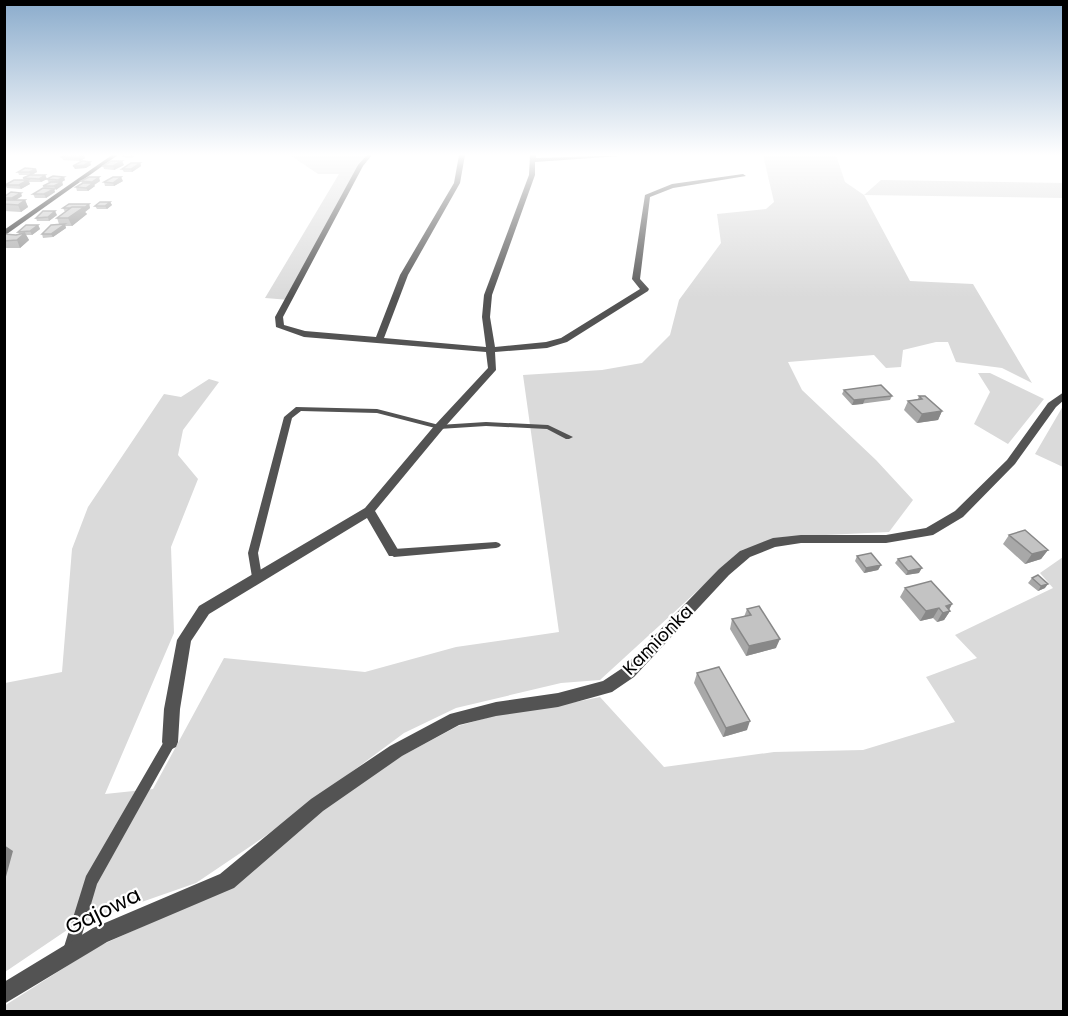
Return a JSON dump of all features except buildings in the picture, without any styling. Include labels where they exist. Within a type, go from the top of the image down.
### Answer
[{"type":"street","points":[[4,234],[49,202]]},
{"type":"street","points":[[341,202],[279,318],[280,327],[304,334],[491,350],[558,343],[645,289],[636,279],[646,202]]},
{"type":"street","points":[[379,340],[404,275],[446,202]]},
{"type":"street","points":[[170,742],[172,708],[184,640],[204,610],[369,512],[439,427],[493,368],[486,317],[488,295],[522,202]]},
{"type":"street","points":[[4,226],[16,226]]},
{"type":"street","name":"Kamionka","points":[[227,881],[318,805],[396,751],[456,719],[496,709],[558,700],[607,687],[629,672],[724,572],[745,554],[773,543],[801,539],[886,539],[929,532],[959,514],[1011,462],[1059,396],[1064,395]]},
{"type":"street","points":[[369,512],[394,554]]},
{"type":"street","name":"Gajowa","points":[[4,994],[100,935],[227,881]]},
{"type":"lane","points":[[257,577],[253,553],[288,417],[299,409],[377,411],[439,427],[486,424],[548,427],[570,437]]},
{"type":"lane","points":[[394,554],[496,545]]},
{"type":"lane","points":[[70,954],[91,881],[170,742]]},
{"type":"shaded area","points":[[322,202],[342,202],[290,300],[265,298]]},
{"type":"shaded area","points":[[774,202],[868,202],[910,281],[973,284],[1032,383],[1002,368],[956,362],[948,342],[936,342],[903,350],[901,367],[886,368],[874,355],[788,362],[802,390],[876,460],[913,500],[889,532],[783,537],[742,550],[600,680],[561,683],[456,708],[404,733],[264,837],[196,883],[73,926],[5,972],[5,683],[62,672],[72,549],[88,507],[164,394],[181,397],[209,379],[219,382],[183,430],[178,455],[198,479],[171,547],[174,633],[105,794],[153,789],[224,658],[365,672],[456,647],[559,632],[523,375],[602,370],[642,363],[670,335],[679,300],[721,243],[717,214],[766,209]]},
{"type":"shaded area","points":[[978,373],[990,373],[1044,399],[1008,444],[974,424],[990,392]]},
{"type":"shaded area","points":[[1063,406],[1063,467],[1035,454]]},
{"type":"shaded area","points":[[1063,557],[1063,1011],[5,1012],[4,1006],[97,947],[228,888],[320,810],[396,759],[458,726],[504,713],[546,708],[600,697],[664,767],[774,752],[863,750],[955,722],[926,677],[977,658],[955,635],[1053,588],[1040,573]]}]
